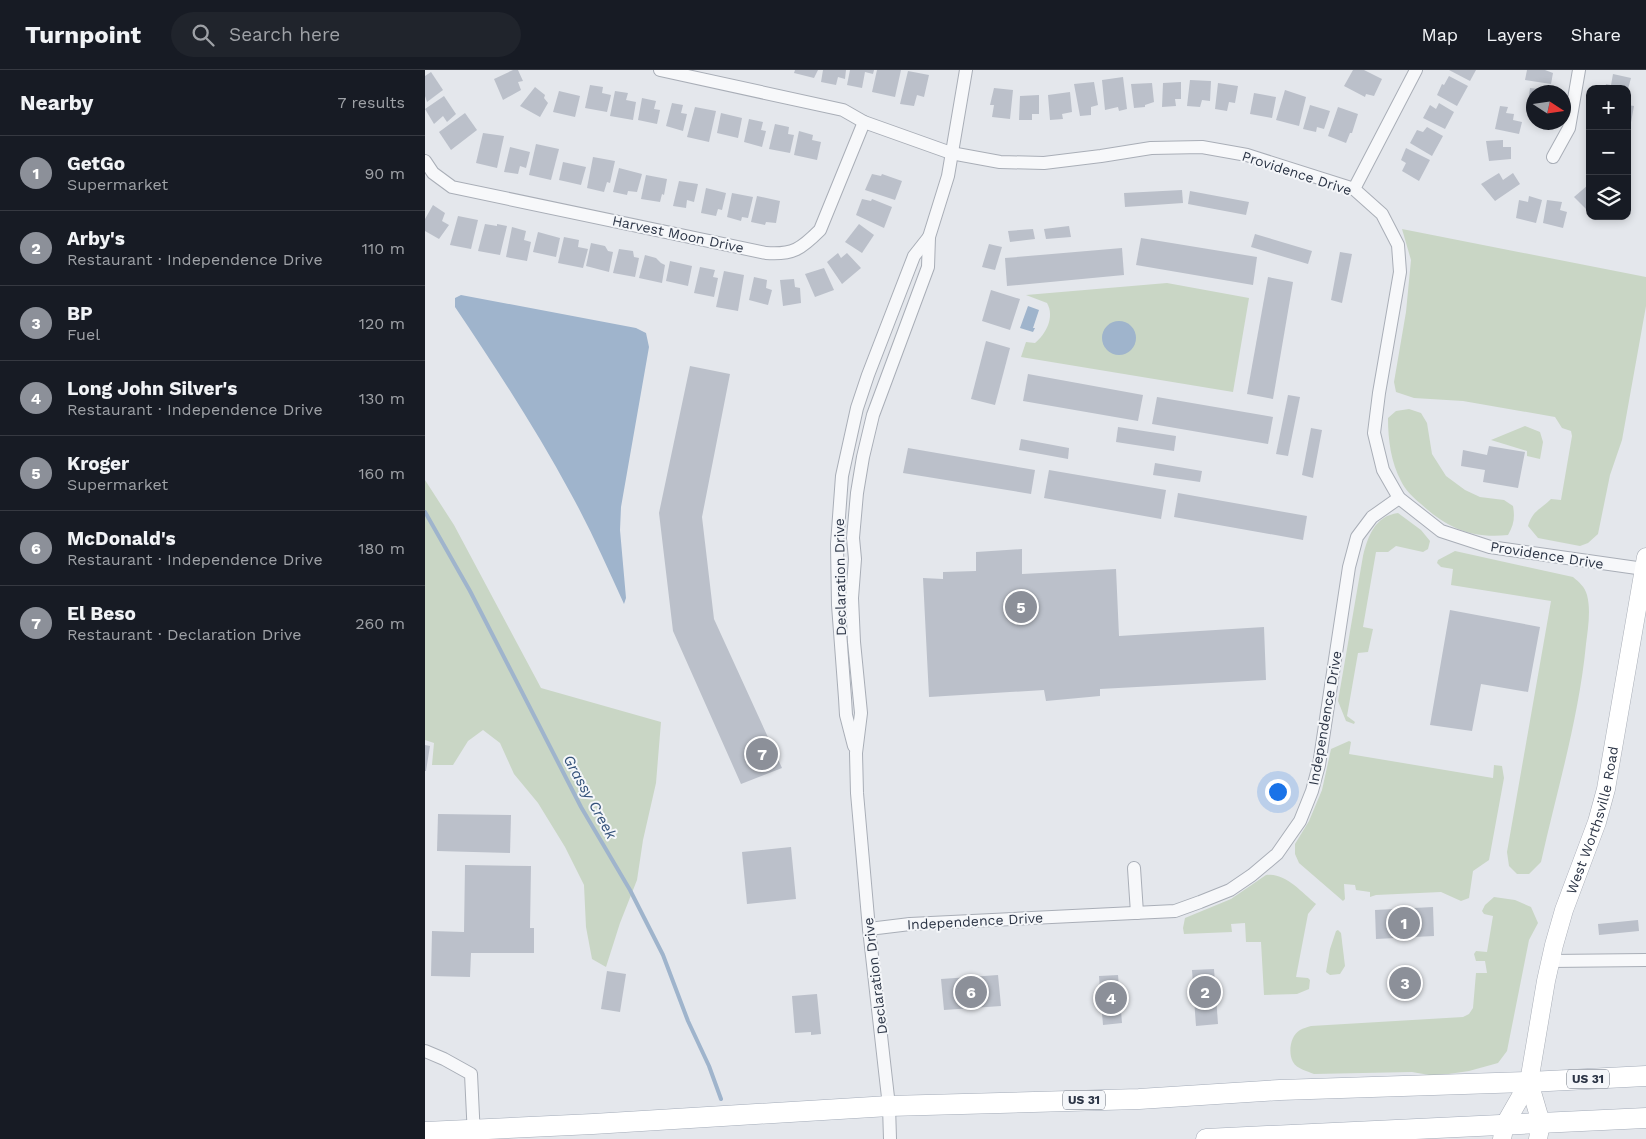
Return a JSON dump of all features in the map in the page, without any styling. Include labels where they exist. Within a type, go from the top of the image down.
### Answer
[{"type":"main road","name":"West Worthsville Road","points":[[1529,1082],[1550,961],[1564,910],[1597,822],[1606,789],[1645,563]]},
{"type":"main road","name":"US 31","points":[[425,1132],[474,1134],[593,1124],[889,1106],[1139,1099],[1280,1090],[1529,1082],[1646,1076]]},
{"type":"main road","points":[[1529,1082],[1539,1131]]},
{"type":"main road","points":[[1503,1132],[1529,1082]]},
{"type":"main road","points":[[1206,1139],[1539,1131],[1646,1118]]},
{"type":"street","name":"Providence Drive","points":[[660,70],[843,110],[864,122],[951,153],[1000,162],[1043,163],[1151,148],[1202,147],[1247,155],[1354,189],[1382,214],[1398,245],[1401,272],[1379,393],[1374,432],[1383,470],[1399,498],[1441,531],[1491,547],[1645,563]]},
{"type":"street","name":"Declaration Drive","points":[[890,1139],[889,1106],[857,800],[856,753],[861,713],[854,642],[852,598],[855,559],[853,538],[857,493],[873,416],[928,267],[929,237],[948,176],[966,70]]},
{"type":"street","points":[[1354,189],[1416,70]]},
{"type":"street","points":[[1553,157],[1569,128],[1579,70]]},
{"type":"street","name":"Harvest Moon Drive","points":[[425,161],[433,173],[452,187],[766,253],[783,254],[809,242],[820,230],[864,122]]},
{"type":"street","name":"Declaration Drive","points":[[856,753],[846,715],[838,605],[837,544],[842,476],[857,408],[868,375],[914,256],[929,237]]},
{"type":"street","name":"Independence Drive","points":[[869,929],[910,924],[1175,911],[1230,890],[1252,876],[1277,854],[1300,822],[1313,791],[1319,765],[1349,568],[1357,537],[1372,517],[1399,498]]},
{"type":"street","points":[[1134,868],[1137,912]]},
{"type":"street","points":[[1550,961],[1646,960]]},
{"type":"street","points":[[425,1051],[471,1074],[474,1134]]},
{"type":"green space","points":[[1402,229],[1646,277],[1646,306],[1622,440],[1610,475],[1598,534],[1588,543],[1580,546],[1538,538],[1528,526],[1535,513],[1551,499],[1561,500],[1572,436],[1571,431],[1562,428],[1555,417],[1463,401],[1414,398],[1396,392],[1394,382],[1406,312],[1411,260]]},
{"type":"green space","points":[[1167,283],[1249,298],[1233,392],[1021,357],[1026,342],[1035,343],[1046,330],[1050,319],[1047,303],[1026,295]]},
{"type":"green space","points":[[1409,409],[1421,413],[1427,423],[1432,454],[1446,476],[1465,490],[1480,497],[1504,500],[1513,506],[1512,528],[1508,535],[1483,535],[1461,530],[1441,520],[1407,491],[1392,459],[1388,418],[1396,411]]},
{"type":"green space","points":[[1525,426],[1540,432],[1543,442],[1540,459],[1527,456],[1527,451],[1491,440]]},
{"type":"green space","points":[[425,480],[454,525],[541,688],[661,722],[656,783],[643,840],[637,880],[620,923],[606,967],[592,959],[586,927],[584,885],[565,847],[538,803],[514,774],[500,743],[483,730],[468,741],[453,765],[432,765],[434,743],[425,740]]},
{"type":"green space","points":[[1398,513],[1421,530],[1430,541],[1428,549],[1423,552],[1396,546],[1388,552],[1376,552],[1363,627],[1373,629],[1368,652],[1358,653],[1347,716],[1355,722],[1354,724],[1346,721],[1338,701],[1363,556],[1370,534],[1378,523],[1390,515]]},
{"type":"green space","points":[[1455,551],[1573,577],[1580,583],[1587,595],[1589,607],[1588,626],[1583,672],[1573,727],[1541,862],[1529,874],[1517,874],[1509,866],[1507,852],[1551,601],[1451,585],[1453,569],[1441,567],[1437,563],[1438,560]]},
{"type":"green space","points":[[1349,741],[1351,742],[1349,754],[1493,778],[1494,765],[1502,766],[1504,778],[1489,860],[1473,871],[1469,898],[1461,901],[1441,892],[1376,895],[1370,897],[1370,892],[1356,890],[1355,885],[1344,884],[1345,899],[1343,901],[1299,863],[1295,854],[1295,844],[1309,821],[1322,790],[1331,749]]},
{"type":"green space","points":[[1266,875],[1273,875],[1287,880],[1316,904],[1308,914],[1296,977],[1308,978],[1310,980],[1309,989],[1297,994],[1264,995],[1261,942],[1246,942],[1245,923],[1231,924],[1232,932],[1184,934],[1185,918],[1231,899]]},
{"type":"green space","points":[[1494,897],[1515,900],[1531,907],[1538,923],[1529,940],[1507,1051],[1498,1063],[1469,1071],[1435,1076],[1412,1072],[1314,1074],[1302,1070],[1293,1062],[1291,1058],[1291,1045],[1294,1036],[1300,1030],[1311,1026],[1463,1017],[1469,1014],[1473,1008],[1476,973],[1487,973],[1485,961],[1476,961],[1474,954],[1476,951],[1487,952],[1493,916],[1484,914],[1482,911],[1485,905]]},
{"type":"green space","points":[[1338,930],[1341,933],[1345,966],[1340,974],[1330,975],[1326,972],[1330,949]]},
{"type":"water","points":[[461,295],[636,328],[646,333],[649,347],[621,507],[620,530],[626,598],[624,604],[599,549],[558,470],[515,399],[455,307],[455,298]]},
{"type":"water","points":[[1028,306],[1039,310],[1033,332],[1020,328]]},
{"type":"water","points":[[1119,321],[1126,322],[1131,326],[1135,331],[1135,345],[1131,350],[1126,354],[1119,355],[1112,354],[1107,350],[1103,345],[1102,338],[1103,331],[1107,326],[1112,322]]},
{"type":"building","points":[[513,70],[518,70],[523,81],[518,82],[521,90],[503,100],[494,79]]},
{"type":"building","points":[[795,70],[818,70],[814,78],[794,73]]},
{"type":"building","points":[[823,70],[846,70],[845,79],[838,77],[836,85],[821,82]]},
{"type":"building","points":[[850,70],[874,70],[873,74],[865,72],[862,88],[847,85]]},
{"type":"building","points":[[877,70],[901,70],[895,97],[872,92]]},
{"type":"building","points":[[1353,70],[1364,70],[1382,79],[1374,96],[1366,94],[1365,97],[1344,86]]},
{"type":"building","points":[[1449,70],[1476,70],[1470,81]]},
{"type":"building","points":[[1527,70],[1545,70],[1553,73],[1551,84],[1525,80]]},
{"type":"building","points":[[908,71],[929,75],[924,97],[917,95],[914,106],[900,104]]},
{"type":"building","points":[[431,72],[443,90],[427,102],[425,96],[425,76]]},
{"type":"building","points":[[1613,74],[1631,78],[1629,85],[1611,85]]},
{"type":"building","points":[[1449,76],[1468,86],[1457,106],[1437,95],[1442,84],[1444,85]]},
{"type":"building","points":[[1123,77],[1127,109],[1119,111],[1118,107],[1105,110],[1102,80]]},
{"type":"building","points":[[1190,80],[1211,81],[1210,101],[1202,100],[1200,107],[1187,106]]},
{"type":"building","points":[[1094,82],[1098,105],[1091,107],[1091,115],[1080,116],[1074,84]]},
{"type":"building","points":[[1181,82],[1181,99],[1175,99],[1176,106],[1162,107],[1163,83]]},
{"type":"building","points":[[1152,83],[1154,102],[1145,105],[1145,107],[1134,108],[1131,84]]},
{"type":"building","points":[[1218,83],[1238,86],[1235,103],[1229,102],[1227,111],[1215,109]]},
{"type":"building","points":[[590,85],[603,87],[602,93],[611,95],[607,112],[585,108]]},
{"type":"building","points":[[535,87],[545,95],[544,98],[548,103],[540,117],[520,106]]},
{"type":"building","points":[[994,88],[1013,90],[1010,119],[992,117],[994,105],[990,105]]},
{"type":"building","points":[[1285,90],[1306,97],[1299,126],[1276,120]]},
{"type":"building","points":[[559,91],[580,96],[575,117],[553,112]]},
{"type":"building","points":[[615,91],[628,93],[626,100],[636,102],[633,120],[610,116]]},
{"type":"building","points":[[1070,92],[1072,112],[1062,114],[1063,119],[1050,120],[1048,95]]},
{"type":"building","points":[[1254,93],[1276,97],[1272,118],[1250,114]]},
{"type":"building","points":[[1039,95],[1039,114],[1032,114],[1032,120],[1019,120],[1020,96]]},
{"type":"building","points":[[444,96],[456,114],[447,122],[443,116],[434,124],[425,109]]},
{"type":"building","points":[[642,98],[656,101],[654,109],[660,110],[657,124],[638,120]]},
{"type":"building","points":[[672,103],[683,105],[681,113],[687,114],[683,131],[666,126]]},
{"type":"building","points":[[1439,103],[1454,112],[1445,129],[1423,118],[1430,105],[1436,109]]},
{"type":"building","points":[[1310,105],[1330,111],[1324,129],[1317,127],[1316,132],[1303,129]]},
{"type":"building","points":[[1500,106],[1508,107],[1506,113],[1514,114],[1513,120],[1522,122],[1519,134],[1495,129]]},
{"type":"building","points":[[1631,106],[1634,106],[1631,122]]},
{"type":"building","points":[[695,107],[716,111],[709,142],[687,137]]},
{"type":"building","points":[[1338,107],[1358,114],[1352,133],[1350,133],[1346,143],[1328,136]]},
{"type":"building","points":[[465,113],[477,130],[451,150],[439,132]]},
{"type":"building","points":[[721,113],[742,118],[738,138],[717,133]]},
{"type":"building","points":[[749,119],[763,122],[761,130],[766,131],[762,147],[744,142]]},
{"type":"building","points":[[775,124],[789,127],[788,134],[794,135],[790,153],[769,149]]},
{"type":"building","points":[[1427,127],[1443,136],[1432,156],[1410,143],[1417,130],[1423,132]]},
{"type":"building","points":[[799,131],[813,135],[812,140],[821,142],[817,160],[794,155]]},
{"type":"building","points":[[483,133],[504,136],[497,168],[476,163]]},
{"type":"building","points":[[1503,140],[1503,147],[1511,147],[1511,159],[1489,161],[1486,141]]},
{"type":"building","points":[[536,144],[559,149],[551,180],[529,175]]},
{"type":"building","points":[[510,147],[530,152],[526,168],[520,166],[518,174],[504,172]]},
{"type":"building","points":[[1406,148],[1430,160],[1419,181],[1402,171],[1406,163],[1401,160]]},
{"type":"building","points":[[593,157],[615,161],[610,183],[607,182],[604,192],[587,188]]},
{"type":"building","points":[[563,162],[586,167],[581,185],[559,180]]},
{"type":"building","points":[[619,168],[642,174],[637,192],[628,191],[627,195],[613,192]]},
{"type":"building","points":[[1499,173],[1503,180],[1513,173],[1520,184],[1495,201],[1481,184]]},
{"type":"building","points":[[872,174],[881,176],[882,174],[902,181],[895,200],[865,190]]},
{"type":"building","points":[[646,175],[667,179],[664,195],[662,194],[660,202],[641,199]]},
{"type":"building","points":[[679,181],[698,184],[694,202],[687,200],[686,208],[673,206]]},
{"type":"building","points":[[1586,187],[1586,209],[1574,197]]},
{"type":"building","points":[[706,188],[726,193],[722,210],[718,209],[716,216],[701,213]]},
{"type":"building","points":[[1182,190],[1183,203],[1125,207],[1124,193]]},
{"type":"building","points":[[1190,191],[1249,202],[1246,215],[1188,204]]},
{"type":"building","points":[[732,193],[753,197],[748,218],[742,217],[741,221],[727,217]]},
{"type":"building","points":[[757,196],[780,201],[776,223],[766,222],[765,225],[751,222]]},
{"type":"building","points":[[1529,196],[1542,200],[1536,223],[1516,218],[1519,200],[1528,202]]},
{"type":"building","points":[[862,199],[871,201],[872,199],[892,207],[884,228],[856,215]]},
{"type":"building","points":[[1547,200],[1562,202],[1560,210],[1567,212],[1563,228],[1543,223]]},
{"type":"building","points":[[433,205],[445,213],[442,221],[449,225],[439,239],[425,231],[425,219]]},
{"type":"building","points":[[458,216],[478,220],[471,249],[450,245]]},
{"type":"building","points":[[485,224],[507,226],[500,255],[478,251]]},
{"type":"building","points":[[859,224],[874,235],[862,253],[845,242]]},
{"type":"building","points":[[1069,226],[1071,237],[1046,239],[1044,229]]},
{"type":"building","points":[[512,227],[526,231],[524,240],[531,242],[527,261],[506,257]]},
{"type":"building","points":[[1033,229],[1035,239],[1010,242],[1008,231]]},
{"type":"building","points":[[538,232],[560,238],[556,257],[533,252]]},
{"type":"building","points":[[1255,234],[1312,251],[1308,264],[1251,247]]},
{"type":"building","points":[[564,237],[579,240],[578,247],[588,249],[583,268],[558,263]]},
{"type":"building","points":[[1141,238],[1257,257],[1253,285],[1136,265]]},
{"type":"building","points":[[591,243],[605,246],[608,251],[613,252],[609,272],[586,266]]},
{"type":"building","points":[[989,244],[1002,247],[995,270],[982,267]]},
{"type":"building","points":[[1122,248],[1124,275],[1007,286],[1005,258]]},
{"type":"building","points":[[619,249],[633,251],[634,257],[639,258],[635,277],[613,273]]},
{"type":"building","points":[[1340,252],[1352,254],[1342,303],[1331,300]]},
{"type":"building","points":[[838,253],[841,258],[847,253],[861,268],[842,284],[827,262]]},
{"type":"building","points":[[645,255],[656,258],[665,265],[662,283],[639,278]]},
{"type":"building","points":[[670,261],[692,266],[688,286],[666,281]]},
{"type":"building","points":[[700,267],[715,270],[713,277],[718,278],[714,297],[694,293]]},
{"type":"building","points":[[824,268],[834,290],[815,297],[805,274]]},
{"type":"building","points":[[724,271],[744,275],[738,311],[716,307]]},
{"type":"building","points":[[754,277],[767,280],[766,288],[772,290],[768,305],[749,300]]},
{"type":"building","points":[[1268,277],[1293,282],[1273,399],[1247,394]]},
{"type":"building","points":[[794,279],[795,287],[800,288],[801,303],[783,306],[780,280]]},
{"type":"building","points":[[991,290],[1020,299],[1010,330],[982,321]]},
{"type":"building","points":[[986,341],[1010,348],[995,405],[971,399]]},
{"type":"building","points":[[690,366],[730,374],[702,517],[714,619],[782,768],[741,784],[673,631],[659,513]]},
{"type":"building","points":[[1028,374],[1143,395],[1138,421],[1023,401]]},
{"type":"building","points":[[1288,395],[1300,397],[1288,456],[1276,454]]},
{"type":"building","points":[[1157,397],[1273,417],[1268,444],[1152,424]]},
{"type":"building","points":[[1118,427],[1176,436],[1174,451],[1116,442]]},
{"type":"building","points":[[1311,428],[1322,430],[1313,478],[1302,475]]},
{"type":"building","points":[[1021,439],[1069,448],[1068,459],[1019,450]]},
{"type":"building","points":[[1489,446],[1525,452],[1518,488],[1483,482],[1485,470],[1461,466],[1463,450],[1487,455]]},
{"type":"building","points":[[908,448],[1035,470],[1031,494],[903,473]]},
{"type":"building","points":[[1155,463],[1202,471],[1200,482],[1153,475]]},
{"type":"building","points":[[1049,470],[1166,490],[1161,519],[1044,498]]},
{"type":"building","points":[[1178,493],[1307,516],[1303,540],[1174,517]]},
{"type":"building","points":[[1022,549],[1022,574],[1116,569],[1119,636],[1264,627],[1266,680],[1100,689],[1100,696],[1046,701],[1044,690],[929,697],[923,578],[943,579],[943,572],[976,571],[976,552]]},
{"type":"building","points":[[1450,610],[1540,627],[1528,692],[1481,684],[1472,731],[1430,725]]},
{"type":"building","points":[[425,745],[430,746],[426,771],[425,771]]},
{"type":"building","points":[[438,814],[511,815],[510,853],[437,851]]},
{"type":"building","points":[[791,847],[796,899],[747,904],[742,852]]},
{"type":"building","points":[[465,865],[531,866],[530,928],[534,928],[534,953],[471,953],[470,977],[431,976],[432,931],[464,932]]},
{"type":"building","points":[[1433,907],[1434,936],[1376,939],[1375,910]]},
{"type":"building","points":[[1638,920],[1639,931],[1599,935],[1598,924]]},
{"type":"building","points":[[1214,969],[1218,1024],[1196,1026],[1192,970]]},
{"type":"building","points":[[607,971],[626,974],[620,1012],[601,1009]]},
{"type":"building","points":[[998,975],[1001,1006],[944,1010],[941,979]]},
{"type":"building","points":[[1118,975],[1122,1023],[1103,1025],[1099,976]]},
{"type":"building","points":[[817,994],[821,1034],[811,1035],[811,1032],[795,1033],[792,996]]},
{"type":"waterway","name":"Grassy Creek","points":[[425,512],[470,591],[581,807],[630,890],[663,955],[721,1099]]},
{"type":"place","name":"Kroger","points":[[1021,607]]},
{"type":"place","name":"El Beso","points":[[762,754]]},
{"type":"place","name":"GetGo","points":[[1404,923]]},
{"type":"place","name":"BP","points":[[1405,983]]},
{"type":"place","name":"McDonald's","points":[[971,992]]},
{"type":"place","name":"Arby's","points":[[1205,992]]},
{"type":"place","name":"Long John Silver's","points":[[1111,998]]}]
